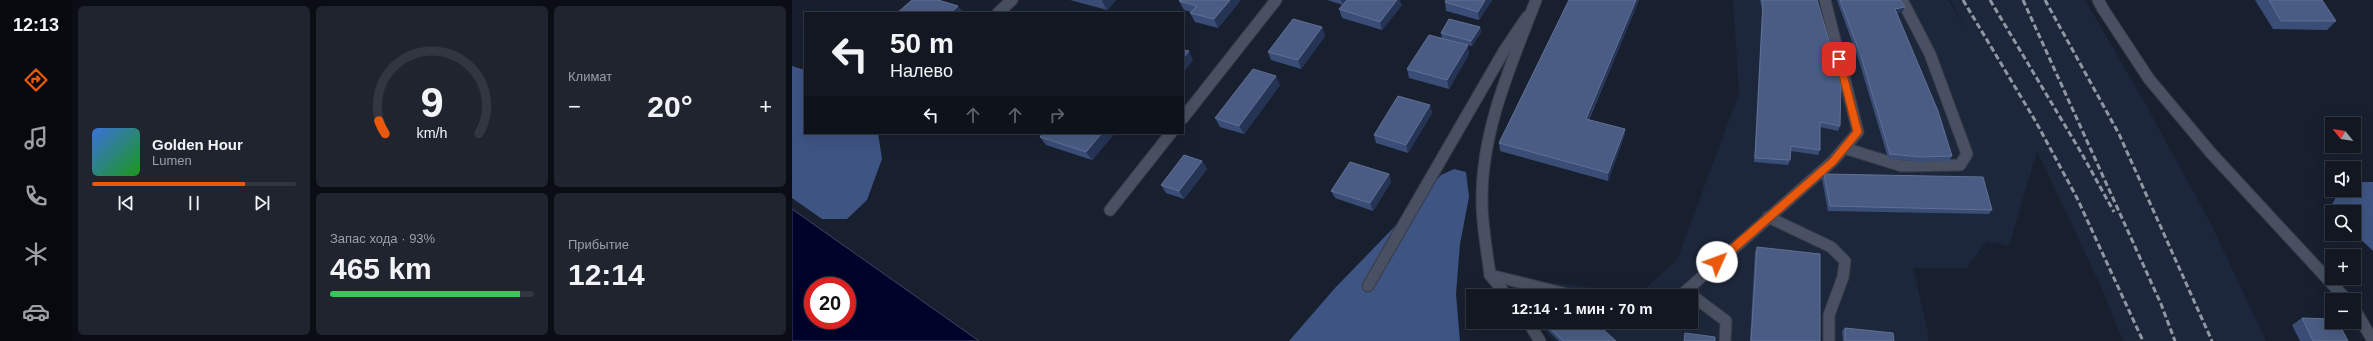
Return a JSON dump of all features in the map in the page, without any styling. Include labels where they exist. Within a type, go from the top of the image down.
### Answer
[{"type":"street","points":[[999,12],[1012,0]]},
{"type":"street","points":[[1184,117],[1276,0]]},
{"type":"street","points":[[1687,289],[1833,161],[1858,132],[1824,0]]},
{"type":"street","points":[[1844,148],[1902,166],[1960,165],[1967,154],[1930,54],[1902,0]]},
{"type":"street","points":[[1502,289],[1490,274],[1482,202],[1486,151],[1494,109],[1534,4]]},
{"type":"street","points":[[1368,286],[1504,51],[1534,4]]},
{"type":"street","points":[[2101,4],[2149,79],[2211,153],[2340,293]]},
{"type":"street","points":[[1110,210],[1170,134]]},
{"type":"street","points":[[1768,217],[1832,247],[1845,261],[1843,277],[1829,315],[1829,341]]},
{"type":"street","points":[[1490,274],[1548,289]]},
{"type":"street","points":[[1698,303],[1726,321],[1725,341]]},
{"type":"street","points":[[2361,320],[2373,341]]},
{"type":"street","points":[[1532,329],[1540,341]]},
{"type":"shaded area","points":[[1733,0],[1948,0],[1967,29],[1950,0],[2085,0],[2140,94],[2212,226],[2266,341],[2123,341],[2103,291],[2037,151],[2009,246],[1987,241],[1966,268],[1913,268],[1929,337],[1928,341],[1555,341],[1543,329],[1698,329],[1698,289],[1645,289],[1677,260],[1739,93]]},
{"type":"shaded area","points":[[792,66],[804,70],[804,134],[878,134],[882,159],[867,200],[847,219],[822,219],[792,198]]},
{"type":"shaded area","points":[[1454,169],[1466,172],[1469,197],[1460,244],[1456,294],[1460,341],[1289,341],[1335,288],[1402,219],[1441,175]]},
{"type":"shaded area","points":[[2361,182],[2373,182],[2373,251],[2361,240],[2361,205],[2332,205],[2336,197],[2361,197]]},
{"type":"shaded area","points":[[792,209],[979,341],[792,341]]},
{"type":"shaded area","points":[[1556,283],[1601,289],[1551,289]]},
{"type":"building","points":[[912,0],[938,0],[958,6],[952,12],[898,12]]},
{"type":"building","points":[[1230,0],[1214,19],[1190,13],[1197,6],[1179,1]]},
{"type":"building","points":[[1347,0],[1397,0],[1380,22],[1339,9]]},
{"type":"building","points":[[1446,0],[1485,0],[1478,12],[1445,2]]},
{"type":"building","points":[[1569,0],[1636,0],[1586,119],[1625,129],[1608,173],[1499,143]]},
{"type":"building","points":[[1762,0],[1817,0],[1841,82],[1840,126],[1820,122],[1820,150],[1791,146],[1790,160],[1755,158],[1763,5]]},
{"type":"building","points":[[1840,0],[1900,0],[1905,7],[1895,9],[1938,111],[1952,156],[1921,157],[1890,154],[1861,56]]},
{"type":"building","points":[[2269,0],[2322,0],[2336,21],[2281,21]]},
{"type":"building","points":[[1293,19],[1322,27],[1298,60],[1268,52]]},
{"type":"building","points":[[1449,19],[1480,27],[1471,41],[1441,33]]},
{"type":"building","points":[[1429,35],[1468,45],[1447,80],[1407,69]]},
{"type":"building","points":[[1184,50],[1189,51],[1184,57]]},
{"type":"building","points":[[1253,69],[1276,76],[1239,126],[1215,118]]},
{"type":"building","points":[[1398,96],[1430,105],[1406,145],[1374,135]]},
{"type":"building","points":[[1042,134],[1101,134],[1086,152],[1040,137]]},
{"type":"building","points":[[1184,155],[1202,161],[1179,191],[1161,185]]},
{"type":"building","points":[[1350,162],[1389,174],[1370,203],[1331,191]]},
{"type":"building","points":[[1824,174],[1983,177],[1992,210],[1830,206]]},
{"type":"building","points":[[1757,247],[1820,254],[1820,341],[1751,341]]},
{"type":"building","points":[[2302,318],[2325,319],[2325,329],[2342,329],[2348,341],[2313,341]]},
{"type":"building","points":[[1845,328],[1893,333],[1894,341],[1845,341]]},
{"type":"building","points":[[1551,329],[1603,329],[1616,341],[1563,341]]},
{"type":"building","points":[[1685,333],[1715,337],[1715,341],[1684,341]]},
{"type":"railway","points":[[1963,0],[2036,122],[2077,198],[2143,341]]},
{"type":"railway","points":[[1990,0],[2082,154],[2114,212]]},
{"type":"railway","points":[[2023,0],[2161,304],[2175,341]]},
{"type":"railway","points":[[2045,0],[2119,134],[2212,341]]},
{"type":"route","points":[[1717,262],[1833,161],[1858,132],[1839,59]]}]
